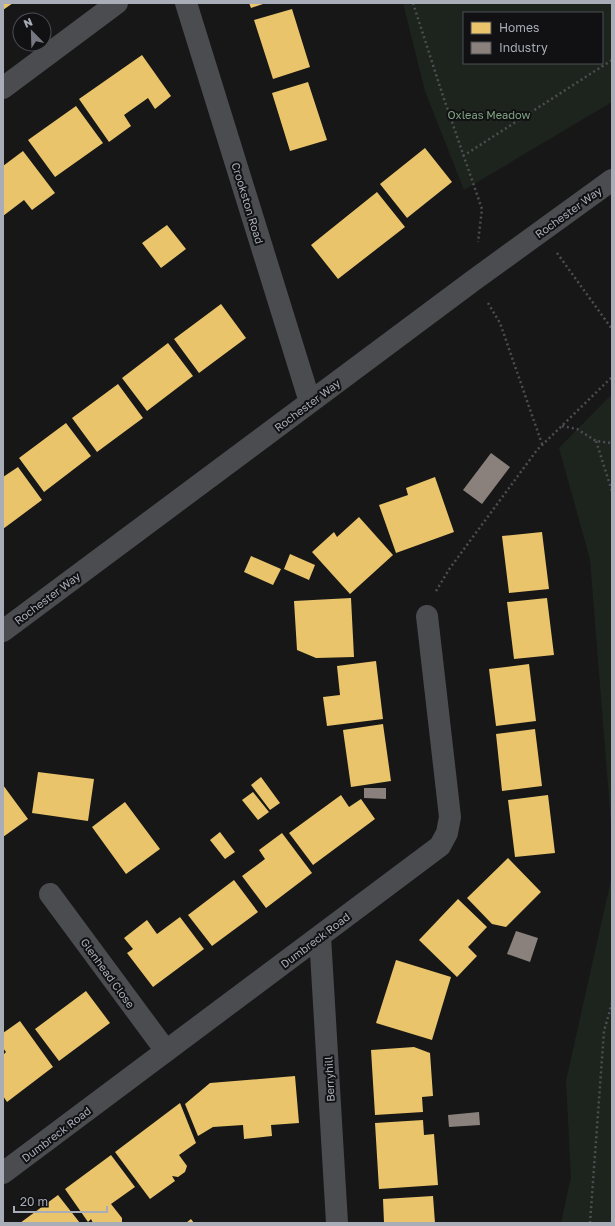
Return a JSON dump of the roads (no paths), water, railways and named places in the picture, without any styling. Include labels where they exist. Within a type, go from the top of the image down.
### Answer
[{"type":"street","points":[[3,88],[117,3]]},
{"type":"street","name":"Crookston Road","points":[[186,3],[310,402]]},
{"type":"street","name":"Rochester Way","points":[[3,631],[474,280],[612,180]]},
{"type":"street","name":"Dumbreck Road","points":[[3,1173],[440,846],[447,833],[450,817],[426,616]]},
{"type":"street","name":"Glenhead Close","points":[[50,894],[166,1051]]},
{"type":"street","name":"Berryhill","points":[[320,936],[337,1223]]},
{"type":"park label","name":"Oxleas Meadow","points":[[489,114]]}]
